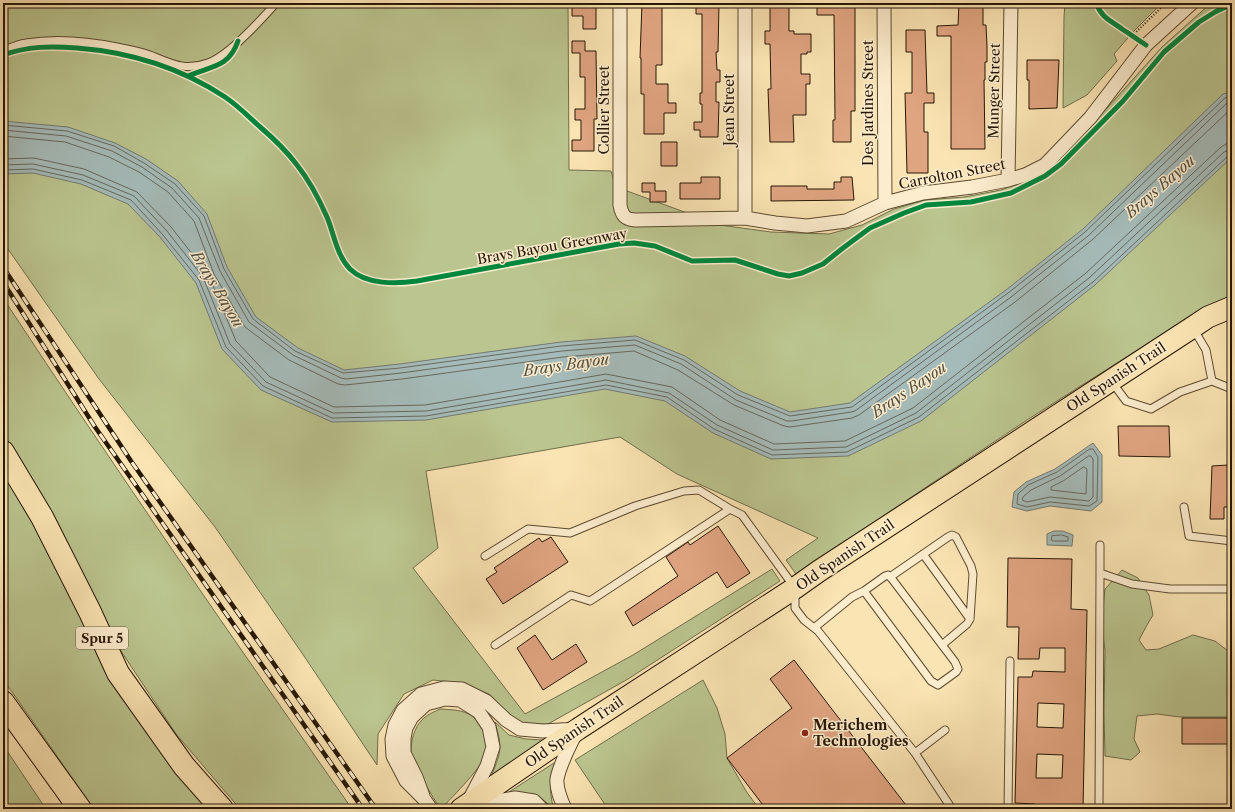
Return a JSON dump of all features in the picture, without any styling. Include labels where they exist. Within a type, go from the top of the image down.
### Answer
[{"type":"highway","name":"Spur 5","points":[[3,452],[42,517],[90,612],[118,673],[184,766],[222,809]]},
{"type":"highway","points":[[3,702],[80,809]]},
{"type":"main road","name":"Old Spanish Trail","points":[[464,807],[578,729],[1192,327],[1208,317],[1232,306]]},
{"type":"street","name":"Collier Street","points":[[620,3],[620,205],[624,217]]},
{"type":"street","name":"Jean Street","points":[[745,3],[745,218]]},
{"type":"street","name":"Des Jardines Street","points":[[884,3],[885,203]]},
{"type":"street","name":"Munger Street","points":[[1008,180],[1011,3]]},
{"type":"street","name":"Carrolton Street","points":[[624,217],[635,220],[745,218],[774,223],[807,226],[846,221],[885,203],[923,192],[972,187],[1008,180],[1024,175],[1045,165],[1090,118],[1146,46],[1192,3]]},
{"type":"street","points":[[428,804],[406,781],[393,756],[392,739],[395,725],[403,710],[421,694],[444,688],[462,689],[486,701],[506,720],[520,729],[543,731],[578,729],[557,779],[559,796],[565,809]]},
{"type":"street","points":[[428,804],[404,752],[406,728],[412,717],[426,704],[445,699],[460,700],[479,712],[489,727],[493,747],[487,766],[464,807]]},
{"type":"street","points":[[464,807],[515,798],[534,801],[542,809]]},
{"type":"lane","points":[[3,50],[25,43],[47,41],[89,42],[146,54],[181,67],[196,66],[216,60],[261,20],[276,3]]},
{"type":"lane","points":[[1192,327],[1206,350],[1212,382]]},
{"type":"lane","points":[[1111,380],[1126,401],[1151,409],[1180,392],[1212,382],[1232,389]]},
{"type":"lane","points":[[485,556],[528,529],[570,533],[635,506],[684,491],[699,490],[742,515],[795,588],[795,608],[804,620],[818,631],[915,753],[950,806],[949,809]]},
{"type":"lane","points":[[1184,507],[1189,536],[1232,541]]},
{"type":"lane","points":[[495,645],[571,595],[590,601],[730,509]]},
{"type":"lane","points":[[814,628],[852,597],[864,591],[885,576],[890,577],[952,535],[956,537],[971,566],[973,574],[970,620],[942,645]]},
{"type":"lane","points":[[1099,809],[1100,545]]},
{"type":"lane","points":[[923,554],[970,620]]},
{"type":"lane","points":[[1100,573],[1132,584],[1170,589],[1232,589]]},
{"type":"lane","points":[[864,591],[931,681],[938,685],[958,669],[955,662],[890,577]]},
{"type":"lane","points":[[1008,809],[1010,661]]},
{"type":"lane","points":[[915,753],[945,730]]},
{"type":"path","points":[[1132,36],[1166,3]]},
{"type":"path","points":[[1126,32],[1146,46]]},
{"type":"green space","points":[[3,3],[568,3],[569,170],[611,171],[616,187],[720,225],[771,232],[829,234],[862,225],[894,209],[925,200],[964,197],[1001,190],[1042,172],[1070,149],[1162,47],[1211,3],[1232,3],[1232,297],[1196,313],[1027,420],[796,574],[786,560],[818,538],[677,474],[620,437],[426,471],[438,548],[413,568],[525,714],[633,655],[772,569],[780,581],[628,679],[548,724],[530,728],[505,716],[489,694],[461,683],[433,680],[404,694],[378,734],[377,765],[215,527],[99,379],[3,242]]},
{"type":"green space","points":[[1065,3],[1162,3],[1114,54],[1117,61],[1087,95],[1063,108],[1064,17]]},
{"type":"green space","points":[[3,298],[132,491],[352,809],[240,809],[176,734],[101,621],[43,503],[3,432]]},
{"type":"green space","points":[[3,469],[210,809],[94,809],[3,679]]},
{"type":"green space","points":[[1122,570],[1138,578],[1149,595],[1153,615],[1139,640],[1146,650],[1159,649],[1193,635],[1215,641],[1232,654],[1232,717],[1180,717],[1157,714],[1137,716],[1134,739],[1140,752],[1131,760],[1105,756],[1105,650],[1101,622],[1105,589]]},
{"type":"green space","points":[[703,680],[717,708],[725,734],[727,758],[746,791],[759,809],[608,809],[575,760]]},
{"type":"green space","points":[[440,709],[463,712],[472,716],[483,730],[488,746],[486,755],[481,763],[460,789],[441,809],[433,798],[415,764],[411,751],[414,735],[419,723],[430,714]]},
{"type":"green space","points":[[495,722],[509,735],[526,739],[543,740],[544,743],[494,775],[492,774],[498,759],[500,748]]},
{"type":"green space","points":[[3,745],[46,809],[3,809]]},
{"type":"green space","points":[[557,761],[551,785],[551,796],[554,809],[541,798],[525,794],[510,795],[509,792]]},
{"type":"water","name":"Brays Bayou","points":[[1232,92],[1232,157],[1095,285],[921,421],[848,456],[771,459],[713,433],[665,401],[605,389],[426,420],[332,422],[261,390],[222,349],[196,283],[160,237],[128,204],[81,184],[33,173],[3,174],[3,121],[68,127],[115,143],[146,159],[178,181],[207,214],[227,267],[256,317],[298,348],[344,370],[400,364],[561,342],[636,336],[685,356],[740,391],[790,412],[850,403],[1006,290],[1083,229],[1223,94]]},
{"type":"water","points":[[1093,443],[1102,455],[1102,502],[1091,511],[1050,506],[1027,511],[1012,507],[1014,492],[1026,482],[1055,469]]},
{"type":"water","points":[[1054,531],[1063,531],[1073,535],[1072,546],[1047,545],[1047,534]]},
{"type":"building","points":[[572,3],[596,3],[596,29],[583,29],[583,16],[572,16]]},
{"type":"building","points":[[642,3],[654,3],[654,6],[662,6],[662,65],[656,65],[656,84],[668,84],[668,103],[676,103],[676,113],[664,113],[664,134],[644,134],[644,94],[641,94],[640,58]]},
{"type":"building","points":[[696,3],[719,3],[718,52],[716,52],[717,70],[720,70],[720,82],[716,82],[716,102],[719,102],[718,137],[700,137],[700,130],[694,130],[694,122],[702,122],[702,104],[700,104],[700,93],[702,93],[702,14],[696,14]]},
{"type":"building","points":[[770,3],[789,3],[789,31],[794,31],[794,34],[811,34],[811,52],[801,54],[801,74],[810,74],[810,84],[806,84],[806,115],[793,115],[794,142],[770,142],[768,89],[771,89],[770,44],[765,44],[765,31],[770,31]]},
{"type":"building","points":[[817,3],[855,3],[855,111],[851,111],[851,142],[833,142],[833,120],[835,120],[834,15],[817,15]]},
{"type":"building","points":[[959,3],[983,3],[983,25],[986,25],[987,46],[987,62],[985,62],[984,80],[985,149],[951,149],[951,36],[937,36],[937,26],[958,25]]},
{"type":"building","points":[[906,30],[925,30],[927,93],[934,93],[934,103],[924,103],[924,132],[928,132],[928,173],[907,173],[905,93],[912,93],[912,52],[906,52]]},
{"type":"building","points":[[572,41],[585,41],[585,51],[596,51],[597,119],[594,119],[594,151],[572,151],[572,140],[581,140],[581,120],[575,120],[575,109],[585,109],[585,77],[580,77],[580,53],[572,53]]},
{"type":"building","points":[[1027,60],[1059,60],[1057,108],[1029,109]]},
{"type":"building","points":[[661,142],[677,142],[677,166],[661,166]]},
{"type":"building","points":[[701,177],[720,177],[720,199],[680,199],[680,183],[701,183]]},
{"type":"building","points":[[841,177],[852,177],[854,200],[771,201],[771,186],[807,186],[807,189],[834,189],[834,182],[841,182]]},
{"type":"building","points":[[642,183],[655,183],[655,191],[666,191],[666,202],[650,202],[650,192],[642,192]]},
{"type":"building","points":[[1118,426],[1169,426],[1170,457],[1119,456]]},
{"type":"building","points":[[1228,465],[1228,471],[1232,471],[1232,507],[1224,507],[1224,519],[1210,519],[1212,466]]},
{"type":"building","points":[[718,526],[750,573],[727,588],[717,572],[633,626],[625,612],[678,576],[666,557],[688,542],[690,545]]},
{"type":"building","points":[[551,537],[568,562],[503,604],[486,579],[497,572],[494,568],[539,538],[542,542]]},
{"type":"building","points":[[1008,558],[1072,559],[1071,609],[1087,610],[1083,809],[1034,809],[1035,804],[1015,803],[1018,677],[1032,677],[1033,671],[1065,672],[1065,648],[1040,648],[1039,659],[1018,659],[1019,627],[1007,627]],"holes":[[[1038,703],[1064,704],[1063,728],[1037,727]],[[1037,754],[1063,755],[1062,778],[1036,778]]]},
{"type":"building","points":[[535,635],[552,660],[576,644],[587,662],[543,690],[517,648]]},
{"type":"building","name":"Merichem Technologies","points":[[794,660],[909,809],[829,809],[825,804],[818,809],[766,809],[727,758],[792,708],[770,679]]},
{"type":"building","points":[[1182,718],[1232,718],[1232,744],[1182,744]]},
{"type":"railway","points":[[3,267],[131,461],[376,809]]},
{"type":"railway","points":[[3,282],[95,427],[363,809]]},
{"type":"cycle path","points":[[1096,3],[1098,8],[1107,18],[1146,45]]},
{"type":"cycle path","name":"Brays Bayou Greenway","points":[[3,55],[31,48],[49,47],[77,48],[116,53],[154,63],[173,70],[225,97],[269,135],[293,160],[306,177],[321,203],[342,258],[350,269],[364,278],[373,281],[391,283],[417,281],[619,244],[634,243],[655,246],[692,261],[735,260],[778,274],[789,276],[802,273],[823,264],[870,228],[904,213],[926,205],[971,202],[1011,193],[1045,176],[1061,164],[1123,101],[1164,52],[1199,22],[1232,4]]},
{"type":"cycle path","points":[[188,76],[211,68],[224,61],[234,50],[238,41]]},
{"type":"place","name":"Merichem Technologies","points":[[805,733]]}]
